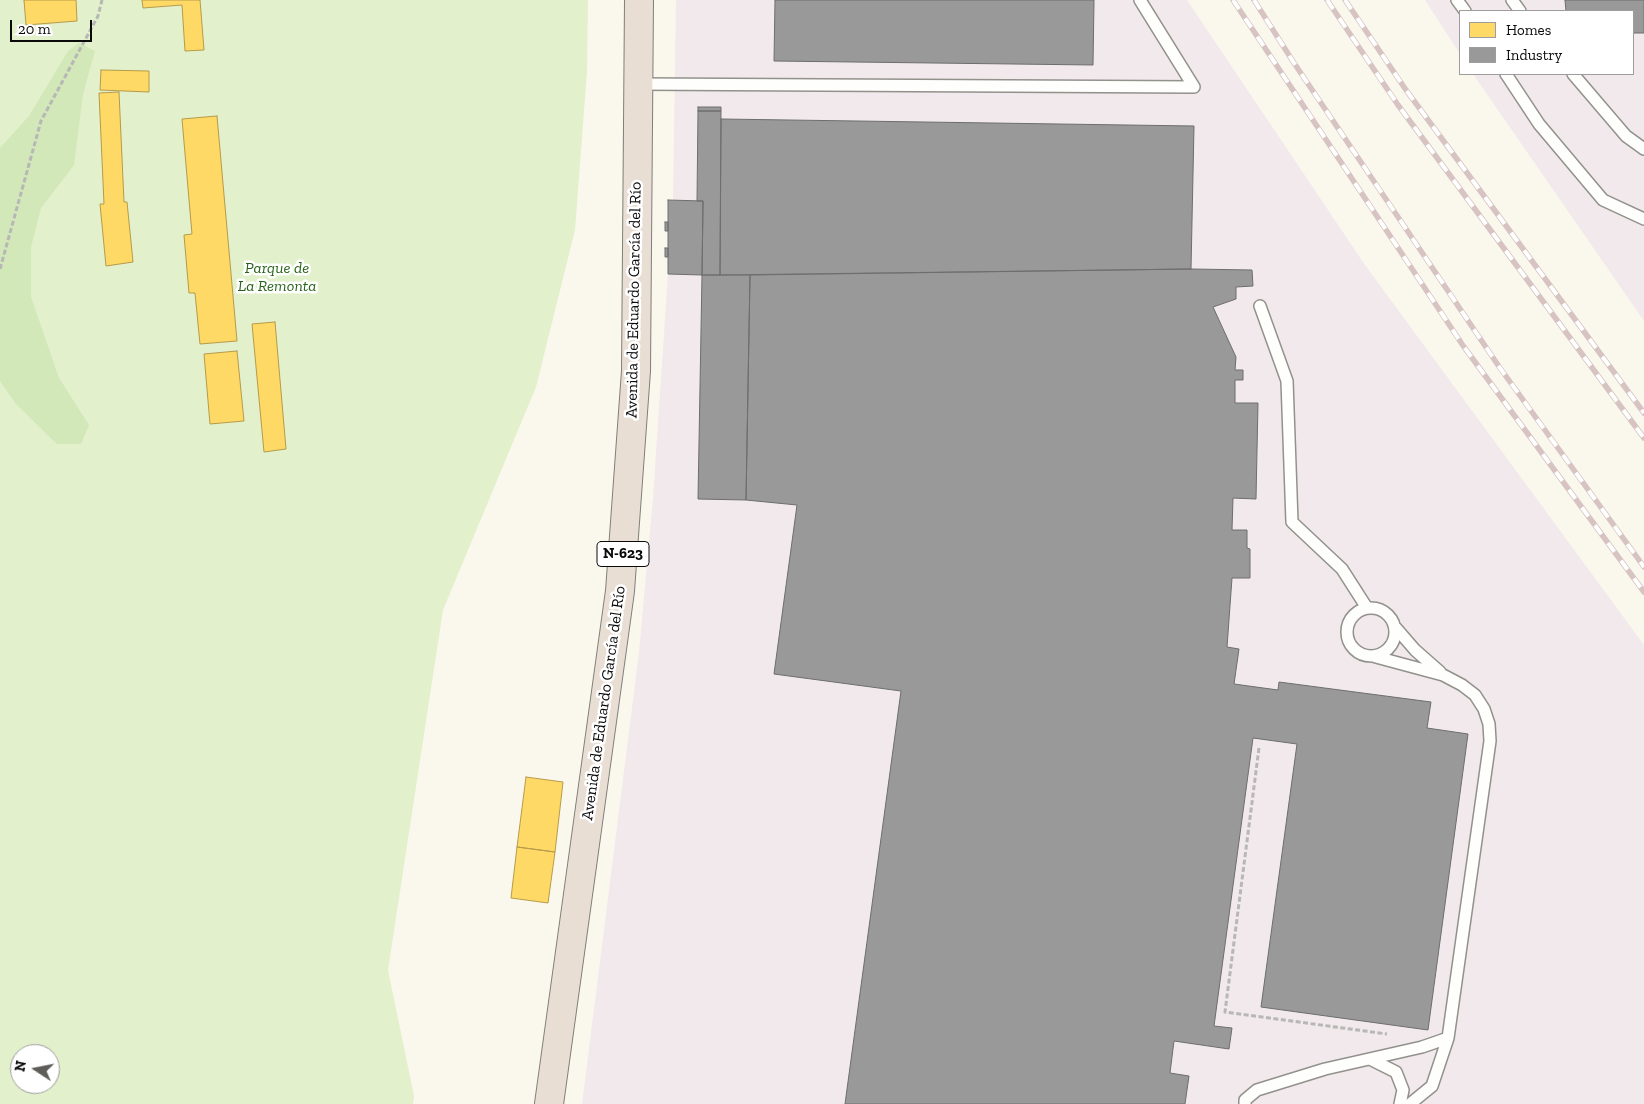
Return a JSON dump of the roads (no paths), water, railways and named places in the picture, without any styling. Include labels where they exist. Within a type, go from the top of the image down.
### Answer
[{"type":"highway","name":"Avenida de Eduardo García del Río","points":[[549,1104],[620,591],[636,371],[639,0]]},
{"type":"lane","points":[[637,84],[1194,87],[1140,0]]},
{"type":"lane","points":[[1507,75],[1539,124],[1603,200],[1644,218]]},
{"type":"lane","points":[[1574,75],[1626,136],[1644,149]]},
{"type":"lane","points":[[1260,306],[1288,381],[1292,522],[1342,569],[1367,608]]},
{"type":"lane","points":[[1396,628],[1392,646],[1385,653],[1376,656],[1366,657],[1358,653],[1350,646],[1347,637],[1347,627],[1351,618],[1358,612],[1367,608],[1376,608],[1385,612],[1415,650],[1443,675],[1475,695],[1489,724],[1490,740],[1448,1038],[1432,1086],[1410,1104]]},
{"type":"lane","points":[[1376,656],[1443,675]]},
{"type":"lane","points":[[1245,1104],[1245,1100],[1257,1090],[1326,1069],[1422,1047],[1448,1038]]},
{"type":"lane","points":[[1370,1059],[1396,1072],[1403,1090],[1400,1104]]},
{"type":"railway","points":[[1233,0],[1464,347],[1644,592]]},
{"type":"railway","points":[[1254,0],[1294,63],[1500,368],[1644,567]]},
{"type":"railway","points":[[1327,0],[1398,105],[1644,438]]},
{"type":"railway","points":[[1345,0],[1406,90],[1644,413]]},
{"type":"park label","name":"Parque de La Remonta","points":[[277,277]]}]
